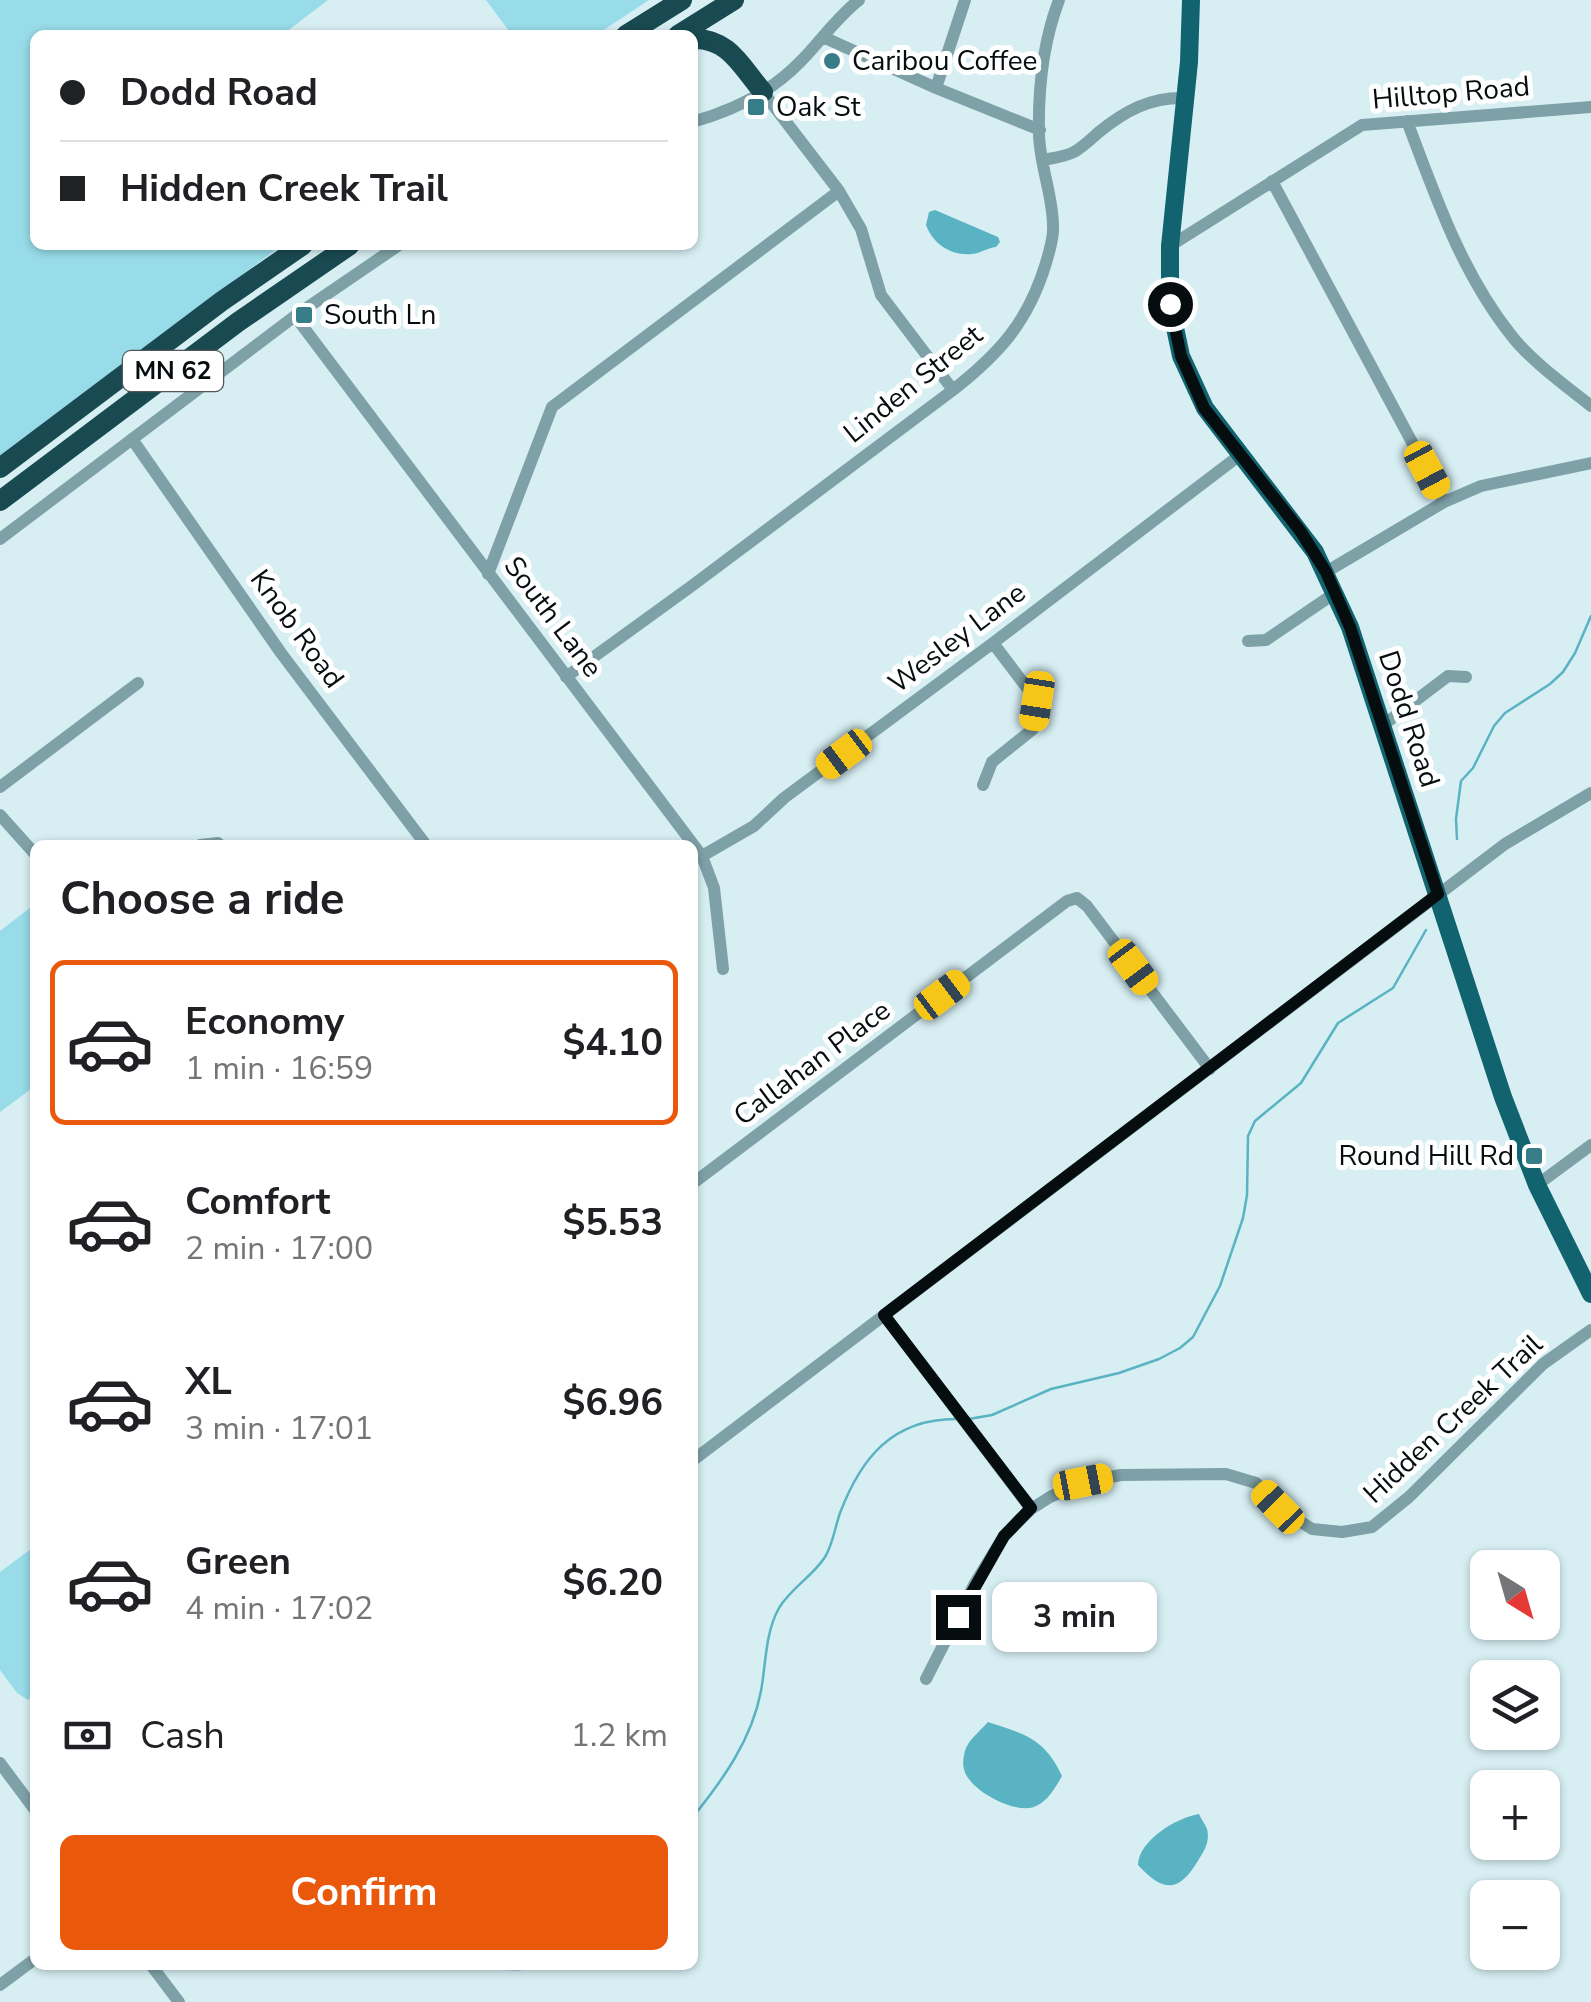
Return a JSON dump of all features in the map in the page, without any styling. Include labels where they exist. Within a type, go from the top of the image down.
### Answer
[{"type":"highway","points":[[634,30],[682,0]]},
{"type":"highway","points":[[686,30],[734,0]]},
{"type":"highway","points":[[698,39],[720,44],[732,52],[762,92]]},
{"type":"highway","name":"MN 62","points":[[0,468],[296,250]]},
{"type":"highway","points":[[286,289],[331,250]]},
{"type":"highway","name":"MN 62","points":[[0,501],[238,322],[343,250]]},
{"type":"main road","name":"Dodd Road","points":[[1191,0],[1170,246],[1170,304],[1181,356],[1204,408],[1301,532],[1336,593],[1503,1096],[1537,1186],[1591,1294]]},
{"type":"street","points":[[698,120],[730,110],[762,92],[798,65],[859,0]]},
{"type":"street","points":[[936,88],[965,0]]},
{"type":"street","name":"Linden Street","points":[[566,677],[953,390],[986,363],[1006,340],[1036,295],[1054,228],[1040,130],[1042,64],[1059,0]]},
{"type":"street","points":[[823,37],[1040,130]]},
{"type":"street","points":[[762,92],[838,190],[860,229],[881,294],[953,390]]},
{"type":"street","points":[[1043,160],[1075,152],[1121,114],[1142,104],[1168,97],[1185,98]]},
{"type":"street","name":"Hilltop Road","points":[[1170,246],[1362,125],[1591,106]]},
{"type":"street","points":[[1408,121],[1446,222],[1476,282],[1512,337],[1591,406]]},
{"type":"street","points":[[1272,181],[1444,502]]},
{"type":"street","points":[[488,574],[552,407],[838,190]]},
{"type":"street","points":[[0,539],[295,316],[392,250]]},
{"type":"street","name":"South Lane","points":[[295,316],[690,840]]},
{"type":"street","name":"Knob Road","points":[[132,439],[281,653],[422,840]]},
{"type":"street","name":"Wesley Lane","points":[[702,856],[754,826],[784,798],[1240,455]]},
{"type":"street","points":[[1326,572],[1444,502],[1481,486],[1591,463]]},
{"type":"street","points":[[1248,641],[1266,640],[1336,593]]},
{"type":"street","points":[[983,786],[992,762],[1033,729],[1037,701],[993,643]]},
{"type":"street","points":[[1382,726],[1448,676],[1466,677]]},
{"type":"street","points":[[0,787],[138,683]]},
{"type":"street","points":[[698,1456],[1505,844],[1591,793]]},
{"type":"street","points":[[0,815],[30,848]]},
{"type":"street","name":"South Lane","points":[[698,851],[714,888],[723,969]]},
{"type":"street","name":"Callahan Place","points":[[698,1179],[1067,900],[1077,898],[1087,906],[1210,1068]]},
{"type":"street","points":[[1537,1186],[1591,1145]]},
{"type":"street","points":[[884,1315],[1031,1508]]},
{"type":"street","name":"Hidden Creek Trail","points":[[926,1680],[1004,1536],[1031,1508],[1083,1482],[1122,1475],[1226,1474],[1256,1483],[1278,1507],[1312,1529],[1342,1532],[1372,1526],[1409,1497],[1543,1364],[1591,1330]]},
{"type":"street","points":[[0,1763],[30,1803]]},
{"type":"street","points":[[0,1986],[30,1963]]},
{"type":"street","points":[[155,1970],[180,2002]]},
{"type":"shaded area","points":[[0,0],[328,0],[289,30],[30,30],[30,250],[275,250],[0,456]]},
{"type":"shaded area","points":[[486,0],[649,0],[604,30],[508,30]]},
{"type":"shaded area","points":[[935,210],[998,237],[1000,242],[975,253],[950,251],[933,238],[926,225],[929,212]]},
{"type":"shaded area","points":[[30,908],[30,1090],[0,1112],[0,931]]},
{"type":"shaded area","points":[[30,1550],[28,1700],[17,1693],[0,1670],[0,1572]]},
{"type":"shaded area","points":[[988,1722],[1032,1740],[1055,1764],[1062,1776],[1041,1803],[1028,1808],[1006,1804],[984,1793],[967,1777],[963,1764],[966,1748]]},
{"type":"shaded area","points":[[1199,1814],[1207,1829],[1201,1856],[1178,1883],[1156,1881],[1138,1865],[1145,1847],[1160,1832]]},
{"type":"waterway","points":[[1457,839],[1461,781],[1473,768],[1494,726],[1505,713],[1563,672],[1591,616]]},
{"type":"waterway","points":[[969,1419],[992,1415],[1051,1389],[1159,1359],[1193,1337],[1220,1286],[1243,1218],[1248,1136],[1255,1121],[1301,1083],[1338,1023],[1393,988],[1426,930]]},
{"type":"waterway","points":[[698,1810],[725,1774],[751,1726],[774,1618],[784,1601],[825,1557],[858,1475],[882,1445],[897,1434],[914,1426],[956,1419]]},
{"type":"place","name":"Caribou Coffee","points":[[832,61]]},
{"type":"place","name":"Oak St","points":[[756,107]]},
{"type":"place","name":"South Ln","points":[[304,315]]},
{"type":"place","name":"Round Hill Rd","points":[[1534,1156]]},
{"type":"route","points":[[958,1617],[1004,1536],[1031,1508],[884,1315],[1438,894],[1350,627],[1326,572],[1316,552],[1204,408],[1181,356],[1170,304]]}]
